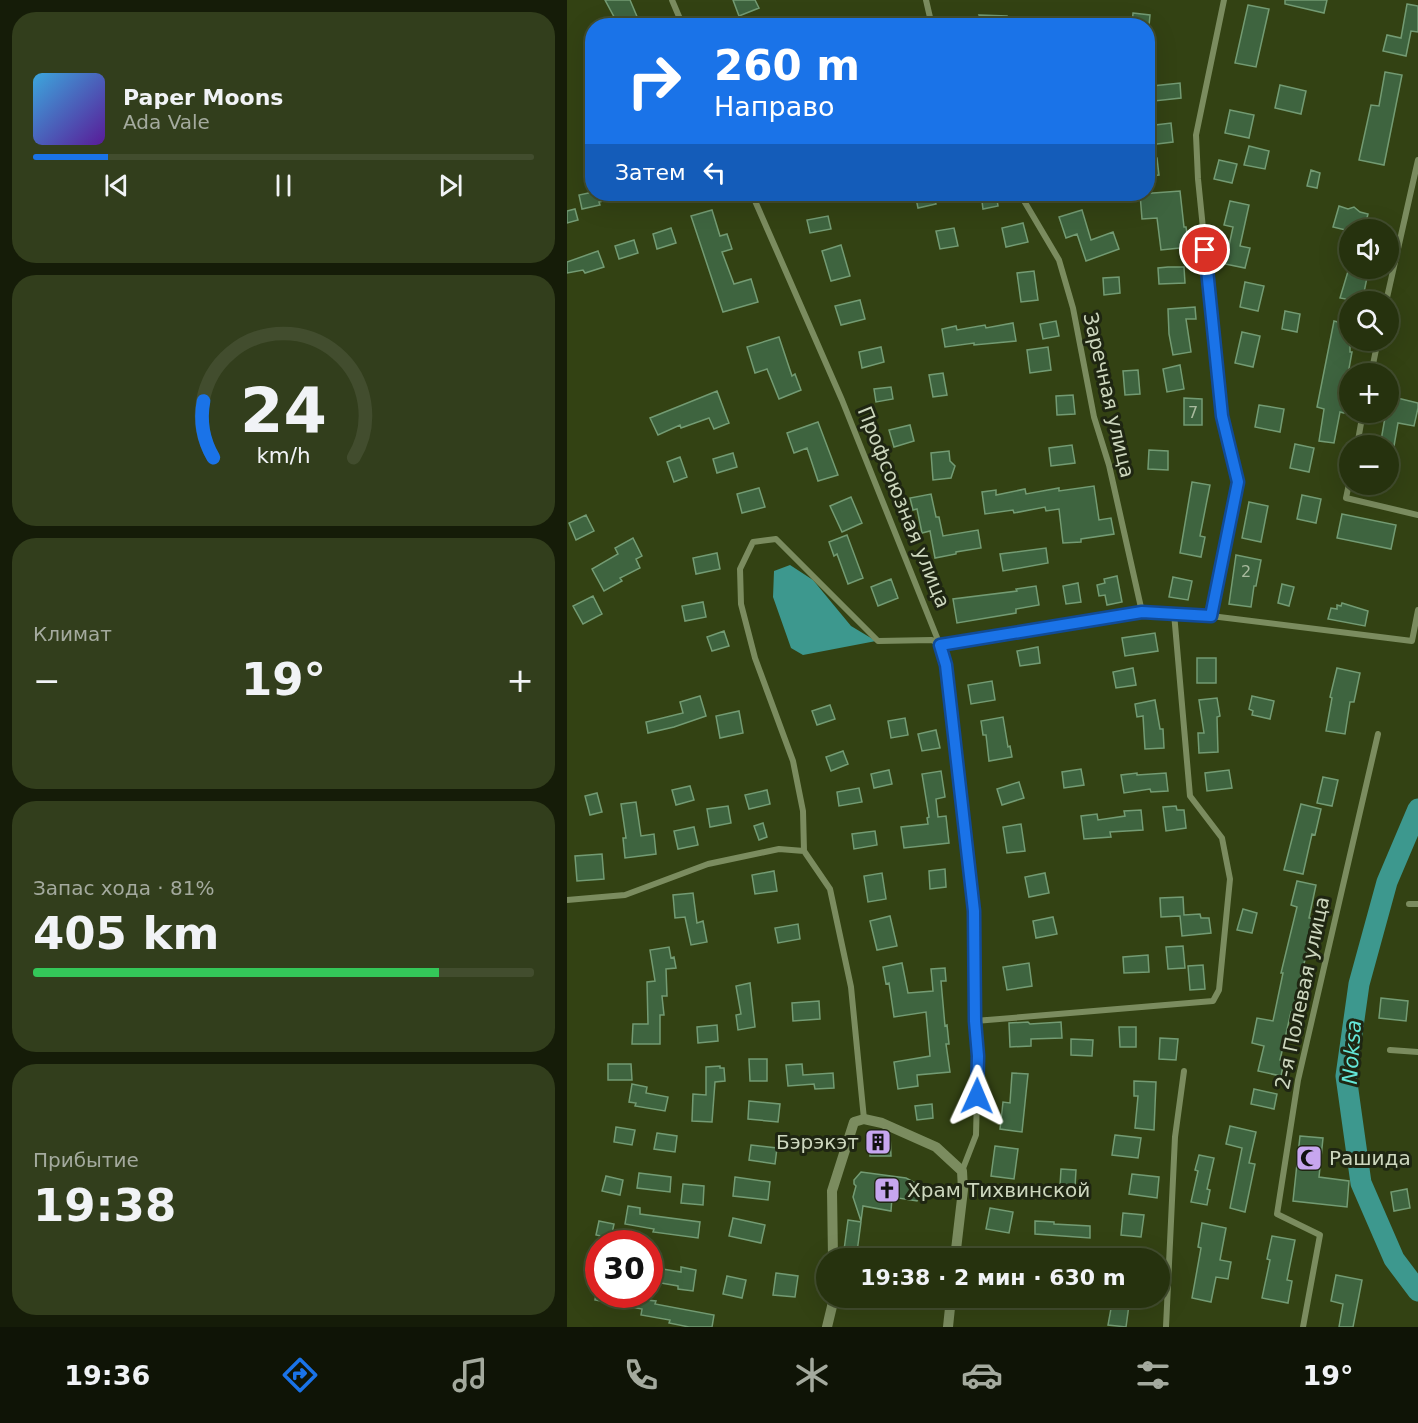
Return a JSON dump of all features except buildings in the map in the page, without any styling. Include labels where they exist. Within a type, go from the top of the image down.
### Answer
[{"type":"street","points":[[672,0],[680,18]]},
{"type":"street","points":[[926,0],[929,18]]},
{"type":"street","points":[[1211,616],[1238,482],[1222,416],[1198,179],[1196,135],[1224,0]]},
{"type":"street","points":[[1389,291],[1418,160]]},
{"type":"street","name":"Профсоюзная улица","points":[[755,201],[842,400],[946,665],[974,911],[975,1021],[978,1056],[976,1135],[962,1171],[963,1196],[956,1248]]},
{"type":"street","name":"Заречная улица","points":[[1024,201],[1059,260],[1073,308],[1094,417],[1109,465],[1142,612]]},
{"type":"street","points":[[1347,495],[1346,498],[1418,516]]},
{"type":"street","points":[[864,1119],[851,987],[830,889],[804,851],[803,811],[793,761],[755,658],[741,604],[740,569],[753,542],[776,539],[878,640],[932,640],[940,645],[1142,612],[1211,616],[1412,641],[1418,610]]},
{"type":"street","points":[[975,1021],[1213,1001],[1219,990],[1230,879],[1222,838],[1191,796],[1174,613]]},
{"type":"street","name":"2-я Полевая улица","points":[[1303,1327],[1320,1235],[1277,1214],[1298,1080],[1378,734]]},
{"type":"street","points":[[567,900],[625,895],[708,864],[779,849],[804,851]]},
{"type":"street","points":[[1409,904],[1418,904]]},
{"type":"street","points":[[1390,1050],[1418,1052]]},
{"type":"street","points":[[1166,1327],[1175,1137],[1184,1071]]},
{"type":"street","points":[[833,1248],[833,1188],[854,1122],[864,1119],[882,1123],[936,1147],[962,1171]]},
{"type":"street","points":[[827,1327],[832,1308]]},
{"type":"street","points":[[948,1327],[950,1308]]},
{"type":"water","points":[[790,565],[813,580],[851,626],[876,641],[803,655],[791,648],[773,597],[774,571]]},
{"type":"waterway","name":"Noksa","points":[[1418,809],[1387,882],[1359,984],[1346,1076],[1361,1183],[1394,1259],[1418,1291]]},
{"type":"place","name":"Бэрэкэт","points":[[878,1142]]},
{"type":"place","name":"Рашида","points":[[1309,1158]]},
{"type":"place","name":"Храм Тихвинской","points":[[887,1190]]},
{"type":"route","points":[[977,1096],[974,911],[946,665],[940,645],[1142,612],[1211,616],[1238,482],[1222,416],[1205,250]]}]
